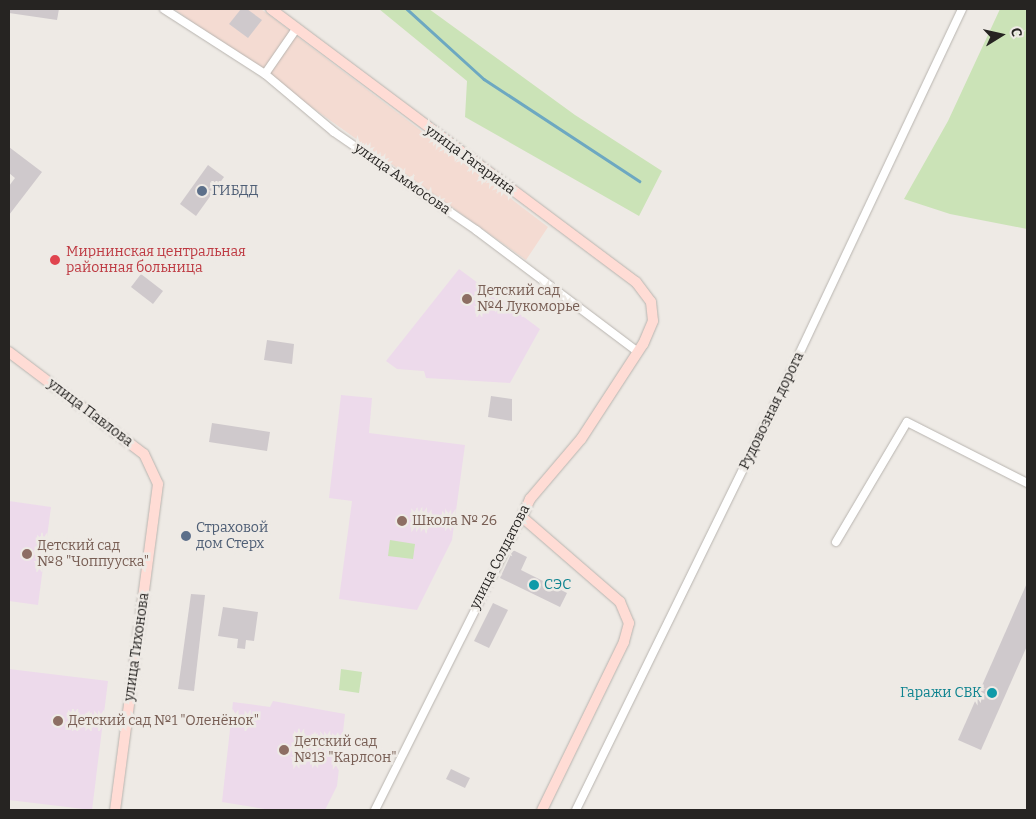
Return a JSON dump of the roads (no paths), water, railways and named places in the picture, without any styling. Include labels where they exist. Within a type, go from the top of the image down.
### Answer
[{"type":"street","name":"улица Аммосова","points":[[164,9],[265,74],[334,132],[482,235],[638,352]]},
{"type":"street","name":"улица Гагарина","points":[[271,9],[636,282],[651,302],[653,322]]},
{"type":"street","name":"Рудовозная дорога","points":[[576,810],[783,388],[962,9]]},
{"type":"street","points":[[265,74],[296,29]]},
{"type":"street","name":"улица Солдатова","points":[[376,810],[530,499],[581,439],[638,352],[653,322]]},
{"type":"street","name":"улица Павлова","points":[[9,352],[144,454],[158,484]]},
{"type":"street","points":[[836,542],[907,422],[1027,483]]},
{"type":"street","name":"улица Тихонова","points":[[115,810],[158,484]]},
{"type":"street","points":[[522,518],[620,602],[629,623],[624,642],[542,810]]},
{"type":"waterway","points":[[407,9],[484,79],[639,181]]},
{"type":"place","name":"ГИБДД","points":[[202,191]]},
{"type":"place","name":"Мирнинская центральная районная больница","points":[[55,260]]},
{"type":"place","name":"Детский сад №4 Лукоморье","points":[[467,299]]},
{"type":"place","name":"Школа № 26","points":[[402,521]]},
{"type":"place","name":"Страховой дом Стерх","points":[[186,536]]},
{"type":"place","name":"Детский сад №8 \"Чоппууска\"","points":[[27,554]]},
{"type":"place","name":"СЭС","points":[[534,585]]},
{"type":"place","name":"Гаражи СВК","points":[[992,693]]},
{"type":"place","name":"Детский сад №1 \"Оленёнок\"","points":[[58,721]]},
{"type":"place","name":"Детский сад №13 \"Карлсон\"","points":[[284,750]]}]
